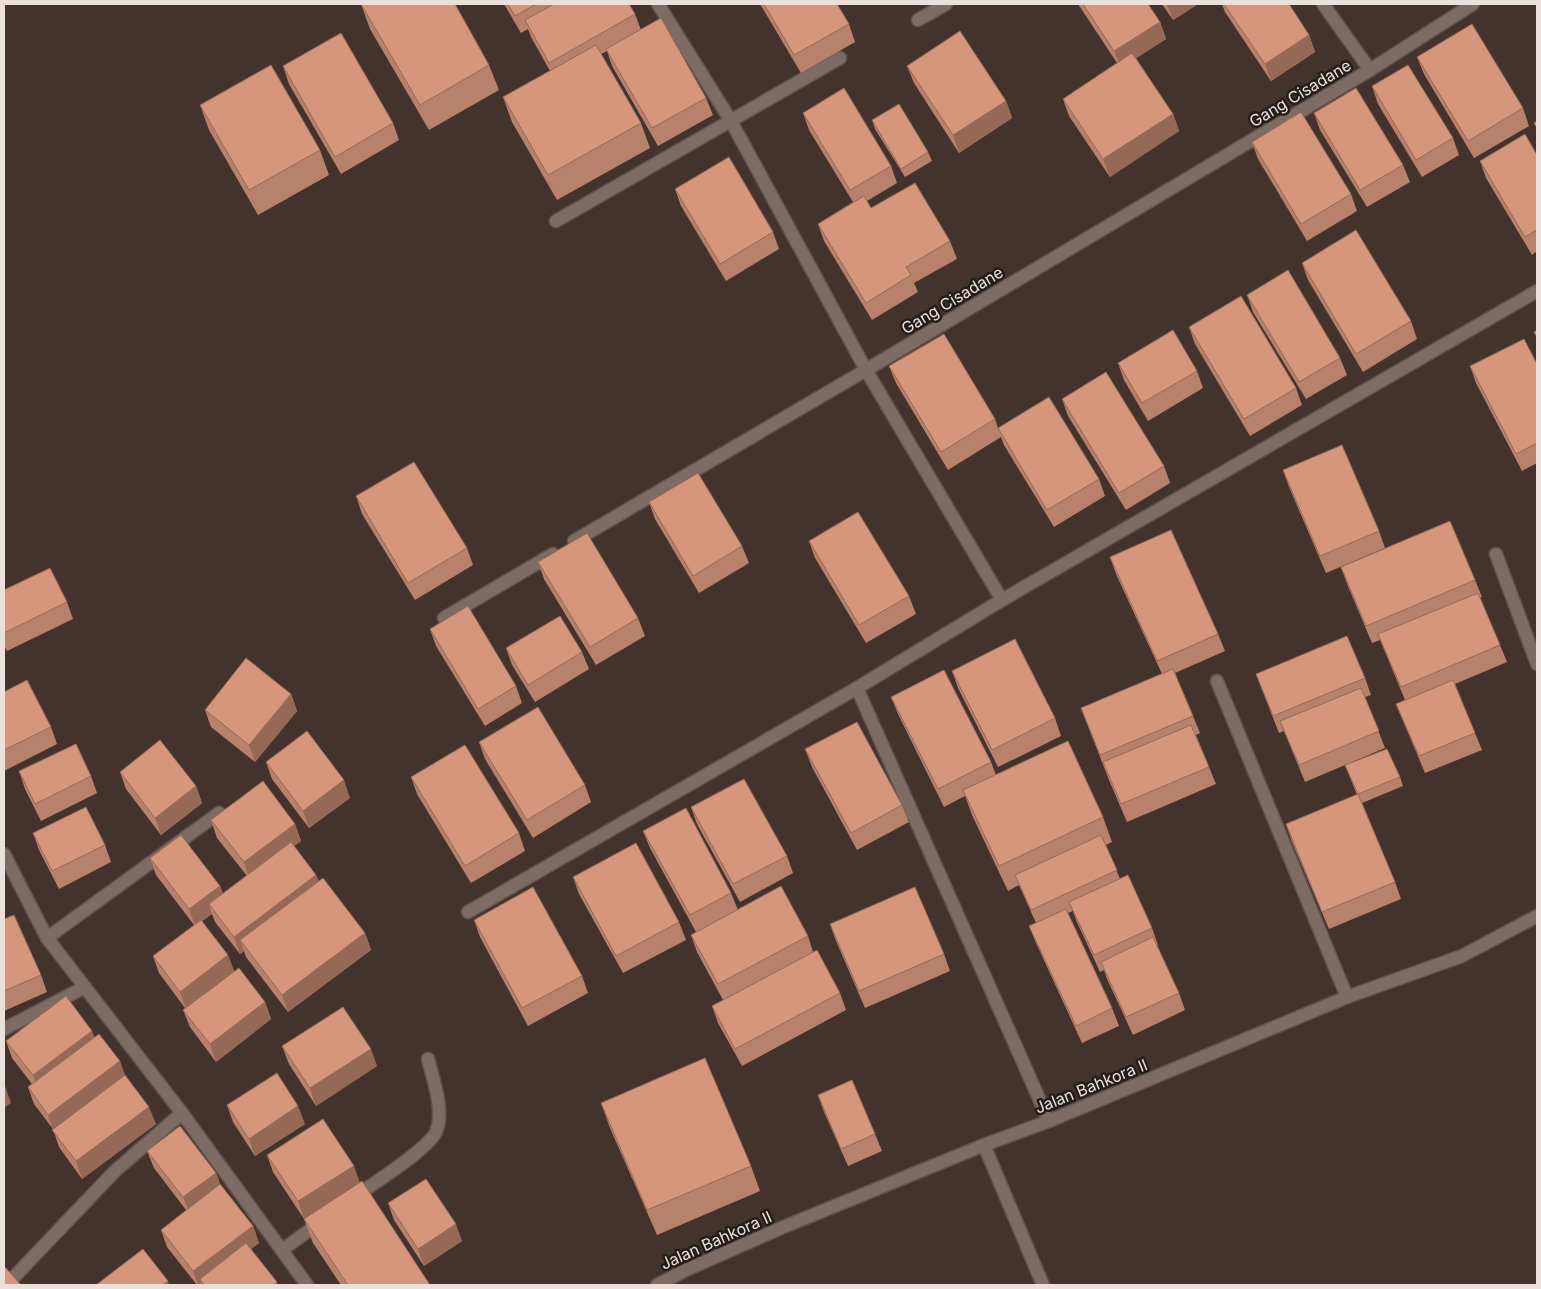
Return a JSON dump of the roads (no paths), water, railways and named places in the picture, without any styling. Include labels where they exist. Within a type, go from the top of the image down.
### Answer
[{"type":"street","points":[[658,4],[731,121],[866,370],[1002,600]]},
{"type":"street","points":[[918,20],[946,4]]},
{"type":"street","points":[[1322,4],[1370,70]]},
{"type":"street","name":"Gang Cisadane","points":[[444,618],[1370,70],[1473,4]]},
{"type":"street","points":[[556,222],[840,58]]},
{"type":"street","points":[[468,912],[857,688],[1002,600],[1537,291]]},
{"type":"street","points":[[1496,554],[1537,664]]},
{"type":"street","points":[[1217,681],[1347,997]]},
{"type":"street","points":[[857,688],[1049,1122]]},
{"type":"street","points":[[48,938],[219,813]]},
{"type":"street","points":[[5,861],[48,938],[182,1113],[307,1285]]},
{"type":"street","name":"Jalan Bahkora II","points":[[657,1285],[686,1270],[781,1228],[984,1145],[1049,1122],[1347,997],[1462,956],[1537,917]]},
{"type":"street","points":[[4,1029],[85,987]]},
{"type":"street","points":[[344,1205],[422,1148],[436,1132],[438,1102],[428,1059]]},
{"type":"street","points":[[15,1276],[115,1171],[182,1113]]},
{"type":"street","points":[[984,1145],[1043,1285]]},
{"type":"street","points":[[282,1250],[328,1216]]}]
